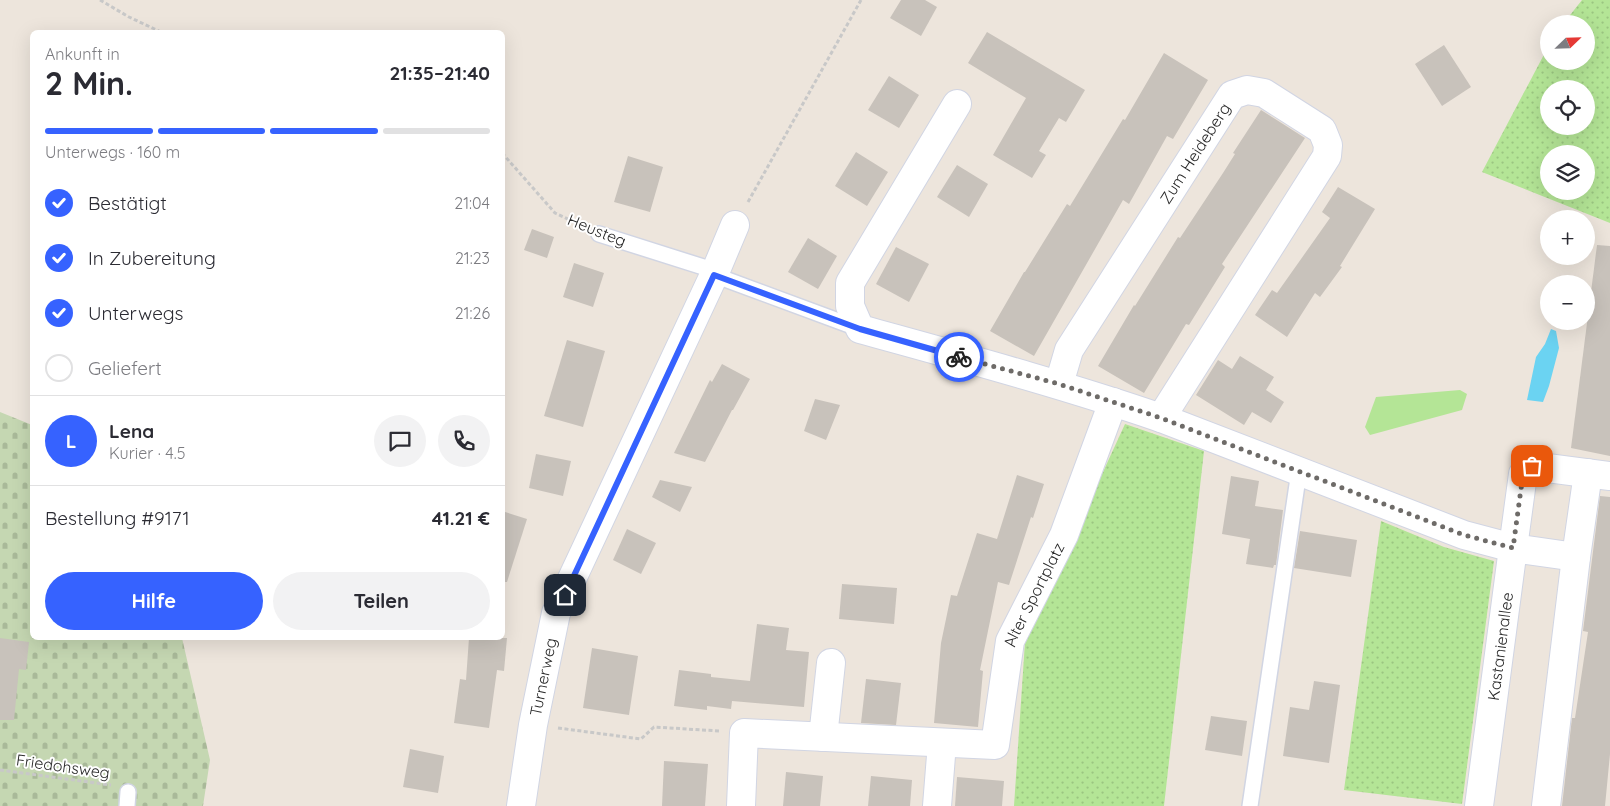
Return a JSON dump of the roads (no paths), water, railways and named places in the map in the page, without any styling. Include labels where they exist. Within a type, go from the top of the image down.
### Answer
[{"type":"street","name":"Zum Heideberg","points":[[1059,384],[1069,350],[1232,95],[1247,90],[1264,93],[1322,130],[1328,145],[1326,156],[1161,418]]},
{"type":"street","points":[[957,104],[850,284],[850,306],[860,329],[1059,384],[1161,418],[1464,535],[1513,548],[1576,557]]},
{"type":"street","name":"Turnerweg","points":[[521,806],[533,725],[556,613],[715,273],[735,225]]},
{"type":"street","name":"Alter Sportplatz","points":[[741,806],[744,733],[995,745],[1010,641],[1064,536],[1113,402]]},
{"type":"street","points":[[1513,548],[1523,474],[1532,466],[1599,474],[1576,557],[1546,806]]},
{"type":"street","name":"Kastanienallee","points":[[1479,806],[1513,548]]},
{"type":"street","points":[[823,737],[831,663]]},
{"type":"street","points":[[938,806],[942,743]]},
{"type":"lane","name":"Heusteg","points":[[599,234],[715,273],[860,329]]},
{"type":"lane","points":[[1250,806],[1299,471]]},
{"type":"water","points":[[1551,330],[1556,331],[1559,348],[1543,402],[1527,400],[1536,357],[1545,344]]}]
